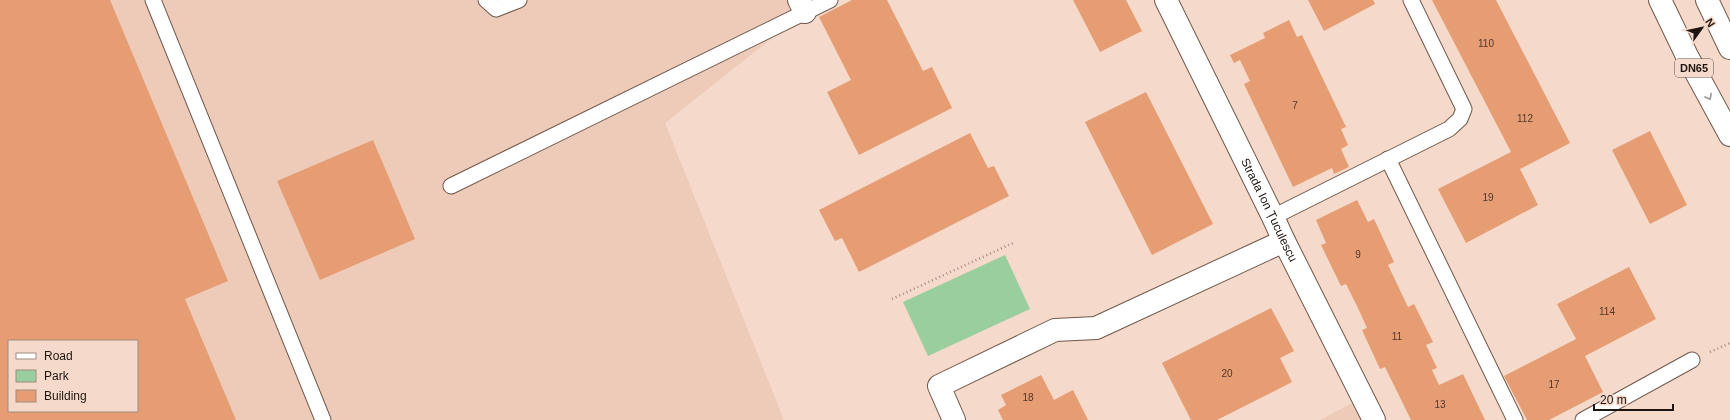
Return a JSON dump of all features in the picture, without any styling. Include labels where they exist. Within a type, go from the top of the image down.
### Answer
[{"type":"street","name":"Strada Ion Țuculescu","points":[[1166,0],[1284,241],[1374,420]]},
{"type":"street","name":"DN65","points":[[1660,0],[1687,56],[1728,124]]},
{"type":"street","points":[[1707,0],[1730,48]]},
{"type":"street","points":[[954,420],[939,386],[1055,330],[1096,328],[1284,241]]},
{"type":"lane","points":[[153,0],[323,420]]},
{"type":"lane","points":[[486,0],[496,9],[520,0]]},
{"type":"lane","points":[[451,186],[802,6],[830,0]]},
{"type":"lane","points":[[1273,216],[1449,129],[1460,119],[1464,109],[1411,0]]},
{"type":"lane","points":[[1388,160],[1515,420]]},
{"type":"lane","points":[[1582,420],[1692,360]]},
{"type":"path","points":[[892,299],[1013,243]]},
{"type":"shaded area","points":[[0,0],[799,0],[805,12],[665,123],[784,420],[0,420]]},
{"type":"shaded area","points":[[1362,398],[1375,420],[1320,420]]},
{"type":"green space","points":[[1005,255],[1030,309],[928,356],[903,302]]},
{"type":"building","points":[[0,0],[110,0],[228,281],[185,299],[236,420],[0,420]]},
{"type":"building","points":[[852,0],[887,0],[923,71],[932,67],[952,108],[859,155],[827,92],[851,80],[819,17]]},
{"type":"building","points":[[1073,0],[1126,0],[1142,31],[1100,52]]},
{"type":"building","points":[[1308,0],[1373,0],[1375,4],[1324,31]]},
{"type":"building","points":[[1432,0],[1496,0],[1570,143],[1520,169],[1538,205],[1466,243],[1438,189],[1511,152]]},
{"type":"building","points":[[1289,20],[1297,37],[1302,35],[1346,127],[1341,129],[1348,145],[1341,149],[1349,167],[1334,174],[1332,168],[1293,187],[1244,84],[1250,81],[1240,60],[1234,63],[1230,55],[1265,38],[1263,33]]},
{"type":"building","points":[[1146,92],[1213,224],[1152,255],[1085,122]]},
{"type":"building","points":[[1650,131],[1687,205],[1650,224],[1612,150]]},
{"type":"building","points":[[970,133],[988,168],[994,166],[1009,196],[859,272],[842,238],[835,241],[819,210]]},
{"type":"building","points":[[373,140],[415,239],[320,280],[277,181]]},
{"type":"building","points":[[1357,200],[1368,222],[1374,219],[1394,262],[1388,265],[1408,307],[1414,304],[1433,342],[1426,345],[1437,368],[1432,370],[1439,385],[1463,374],[1485,420],[1411,420],[1385,367],[1380,369],[1362,330],[1367,328],[1357,306],[1346,284],[1341,286],[1321,245],[1326,243],[1316,220]]},
{"type":"building","points":[[1629,267],[1656,319],[1585,356],[1603,392],[1549,420],[1527,420],[1504,376],[1576,339],[1557,304]]},
{"type":"building","points":[[1271,308],[1294,351],[1280,358],[1292,382],[1217,420],[1191,420],[1162,363]]},
{"type":"building","points":[[1041,375],[1054,400],[1073,390],[1088,420],[1003,420],[998,410],[1006,405],[1001,395]]}]
